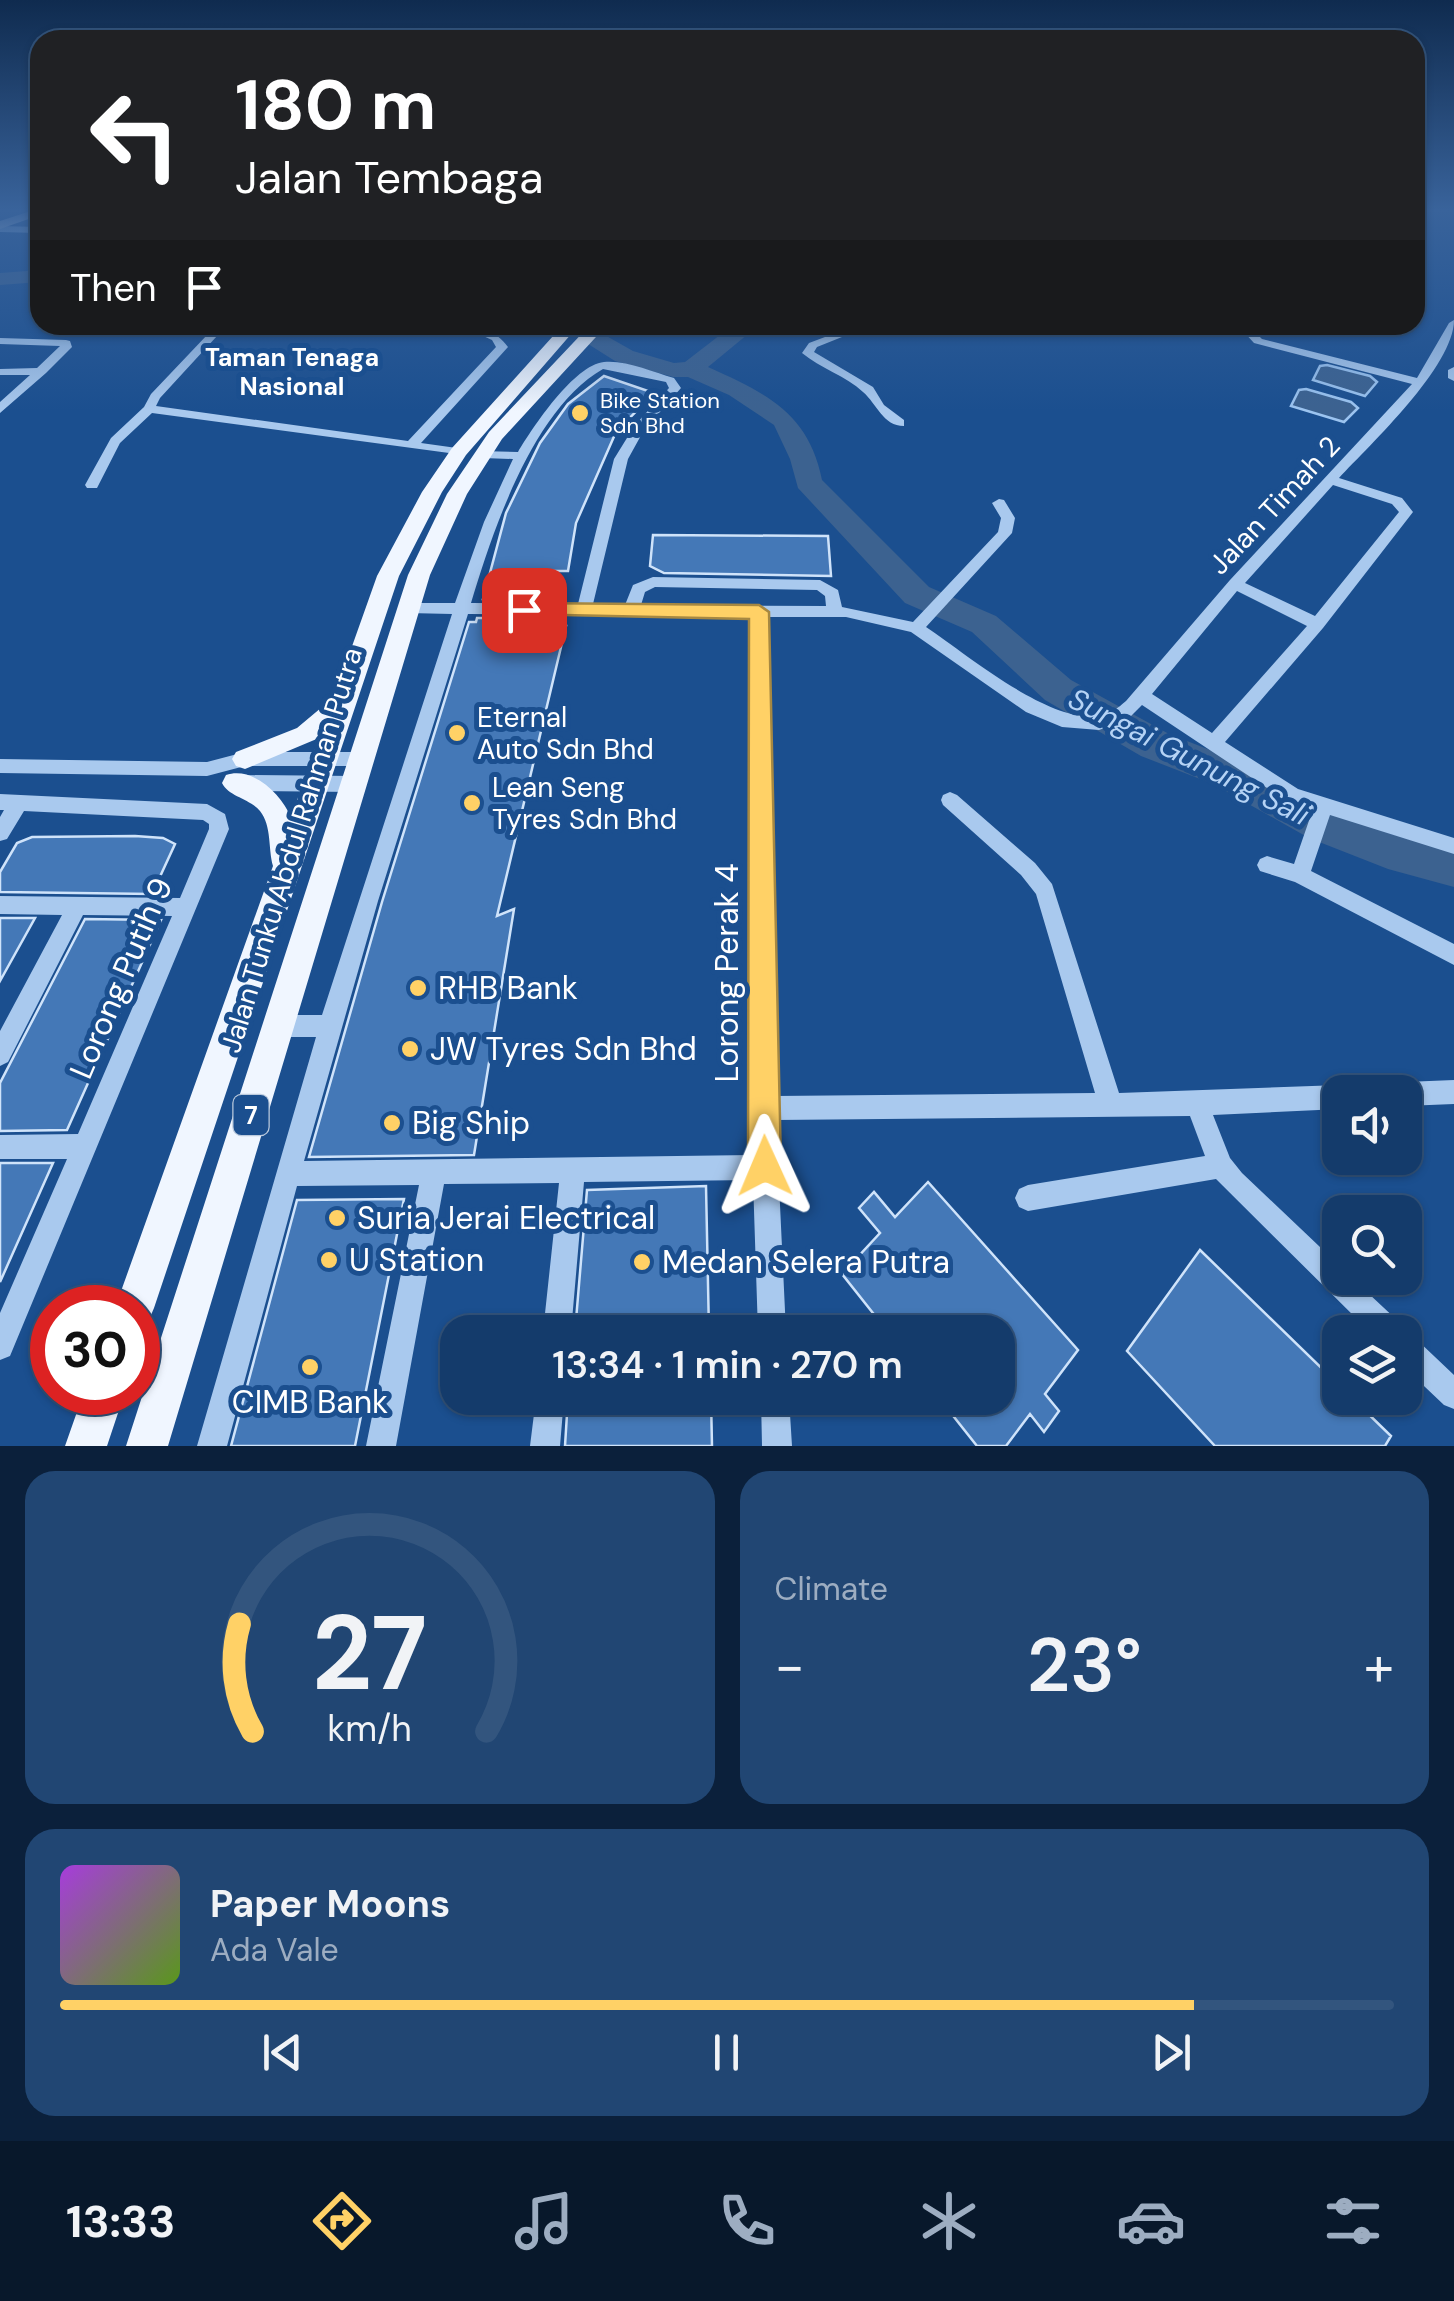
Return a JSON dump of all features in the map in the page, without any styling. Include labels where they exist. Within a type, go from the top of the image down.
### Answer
[{"type":"main road","name":"Jalan Tunku Abdul Rahman Putra","points":[[142,1285],[388,576],[458,452],[570,335]]},
{"type":"main road","name":"Jalan Tunku Abdul Rahman Putra","points":[[147,1446],[408,608],[457,494],[571,335]]},
{"type":"main road","points":[[286,872],[280,820],[264,793],[240,771],[306,736],[341,704]]},
{"type":"main road","points":[[320,772],[358,772]]},
{"type":"main road","points":[[86,1446],[96,1415]]},
{"type":"street","name":"Jalan Timah 2","points":[[916,628],[1032,707],[1071,722],[1099,723],[1121,715],[1420,382],[1454,322]]},
{"type":"street","points":[[411,446],[502,347],[489,335]]},
{"type":"street","points":[[840,335],[812,345],[808,353],[869,390],[880,407],[900,423]]},
{"type":"street","points":[[1250,335],[1258,341],[1420,382]]},
{"type":"street","points":[[92,485],[115,441],[149,410],[154,397],[212,336]]},
{"type":"street","points":[[0,342],[66,342],[42,371],[2,405]]},
{"type":"street","points":[[212,1446],[329,1026],[494,512],[521,456],[550,414],[596,367],[607,364],[674,384],[675,388],[628,443],[620,459],[584,610]]},
{"type":"street","points":[[1431,368],[1454,374]]},
{"type":"street","points":[[0,372],[42,371]]},
{"type":"street","points":[[149,410],[458,452]]},
{"type":"street","points":[[482,454],[521,456]]},
{"type":"street","points":[[1215,742],[1317,624],[1406,512],[1397,502],[1332,480]]},
{"type":"street","points":[[408,608],[840,612],[916,628],[1005,532],[1008,518],[999,503]]},
{"type":"street","points":[[631,611],[638,589],[653,582],[820,585],[833,594],[840,612]]},
{"type":"street","points":[[1235,584],[1317,624]]},
{"type":"street","name":"Lorong Perak 4","points":[[759,612],[763,1108],[771,1315]]},
{"type":"street","points":[[1141,696],[1320,815],[1454,846]]},
{"type":"street","points":[[0,782],[7,766],[320,772]]},
{"type":"street","points":[[950,800],[1028,868],[1045,890],[1111,1105]]},
{"type":"street","points":[[0,833],[10,803]]},
{"type":"street","name":"Lorong Putih 9","points":[[0,1346],[219,830],[218,820],[208,812],[10,803]]},
{"type":"street","points":[[1300,875],[1320,815]]},
{"type":"street","points":[[1267,865],[1300,875],[1454,955]]},
{"type":"street","points":[[0,905],[187,907]]},
{"type":"street","points":[[0,1054],[78,905]]},
{"type":"street","points":[[279,1026],[329,1026]]},
{"type":"street","points":[[1422,1093],[1454,1092]]},
{"type":"street","points":[[763,1108],[1198,1104],[1322,1098]]},
{"type":"street","points":[[1198,1104],[1221,1166],[1246,1196],[1370,1315]]},
{"type":"street","points":[[0,1147],[86,1146]]},
{"type":"street","points":[[287,1174],[765,1166]]},
{"type":"street","points":[[1028,1198],[1221,1166]]},
{"type":"street","points":[[559,1315],[573,1170]]},
{"type":"street","points":[[381,1446],[434,1172]]},
{"type":"street","points":[[1422,1364],[1454,1395]]},
{"type":"street","points":[[545,1446],[548,1415]]},
{"type":"street","points":[[776,1415],[777,1446]]},
{"type":"water","points":[[1320,366],[1370,376],[1377,382],[1365,396],[1313,380]]},
{"type":"water","points":[[1299,390],[1351,402],[1358,408],[1344,422],[1291,406]]},
{"type":"building","points":[[604,376],[654,393],[616,432],[576,523],[568,571],[546,571],[539,600],[483,599],[506,513],[540,443],[568,404]]},
{"type":"building","points":[[653,535],[828,536],[831,576],[664,573],[650,566]]},
{"type":"building","points":[[477,618],[535,618],[533,625],[566,626],[497,916],[514,909],[474,1155],[309,1157],[382,902],[469,622],[476,622]]},
{"type":"building","points":[[32,837],[163,838],[175,844],[152,894],[0,892],[0,872],[17,843]]},
{"type":"building","points":[[0,918],[35,918],[0,981]]},
{"type":"building","points":[[85,919],[161,920],[67,1130],[0,1131],[0,1083]]},
{"type":"building","points":[[0,1163],[53,1163],[0,1282]]},
{"type":"building","points":[[928,1182],[1078,1350],[1045,1394],[1059,1411],[1044,1432],[1030,1414],[1006,1446],[977,1446],[952,1415],[1015,1415],[1015,1315],[875,1315],[842,1274],[880,1233],[859,1208],[874,1192],[895,1217]]},
{"type":"building","name":"Medan Selera Putra","points":[[706,1186],[709,1315],[576,1315],[587,1190]]},
{"type":"building","points":[[404,1199],[355,1446],[231,1446],[297,1200]]},
{"type":"building","points":[[1200,1250],[1322,1369],[1322,1415],[1369,1415],[1391,1436],[1385,1446],[1215,1446],[1127,1351]]},
{"type":"building","points":[[567,1415],[711,1415],[712,1446],[565,1446]]},
{"type":"waterway","points":[[0,279],[30,277]]},
{"type":"waterway","points":[[587,335],[624,356],[673,370],[691,369]]},
{"type":"waterway","points":[[691,369],[734,335]]},
{"type":"waterway","name":"Sungai Gunung Sali","points":[[691,369],[738,390],[785,421],[804,459],[808,482],[917,595],[984,624],[1058,690],[1155,745],[1227,773],[1324,826],[1388,851],[1454,868]]},
{"type":"place","name":"Bike Station Sdn Bhd","points":[[580,413]]},
{"type":"place","name":"Eternal Auto Sdn Bhd","points":[[457,733]]},
{"type":"place","name":"Lean Seng Tyres Sdn Bhd","points":[[472,803]]},
{"type":"place","name":"RHB Bank","points":[[418,988]]},
{"type":"place","name":"JW Tyres Sdn Bhd","points":[[410,1049]]},
{"type":"place","name":"Big Ship","points":[[392,1123]]},
{"type":"place","name":"Suria Jerai Electrical","points":[[337,1218]]},
{"type":"place","name":"U Station","points":[[329,1260]]},
{"type":"place","name":"Medan Selera Putra","points":[[642,1262]]},
{"type":"place","name":"CIMB Bank","points":[[310,1367]]},
{"type":"district","name":"Taman Tenaga Nasional","points":[[292,372]]},
{"type":"route","points":[[524,610],[759,612],[765,1166]]}]
